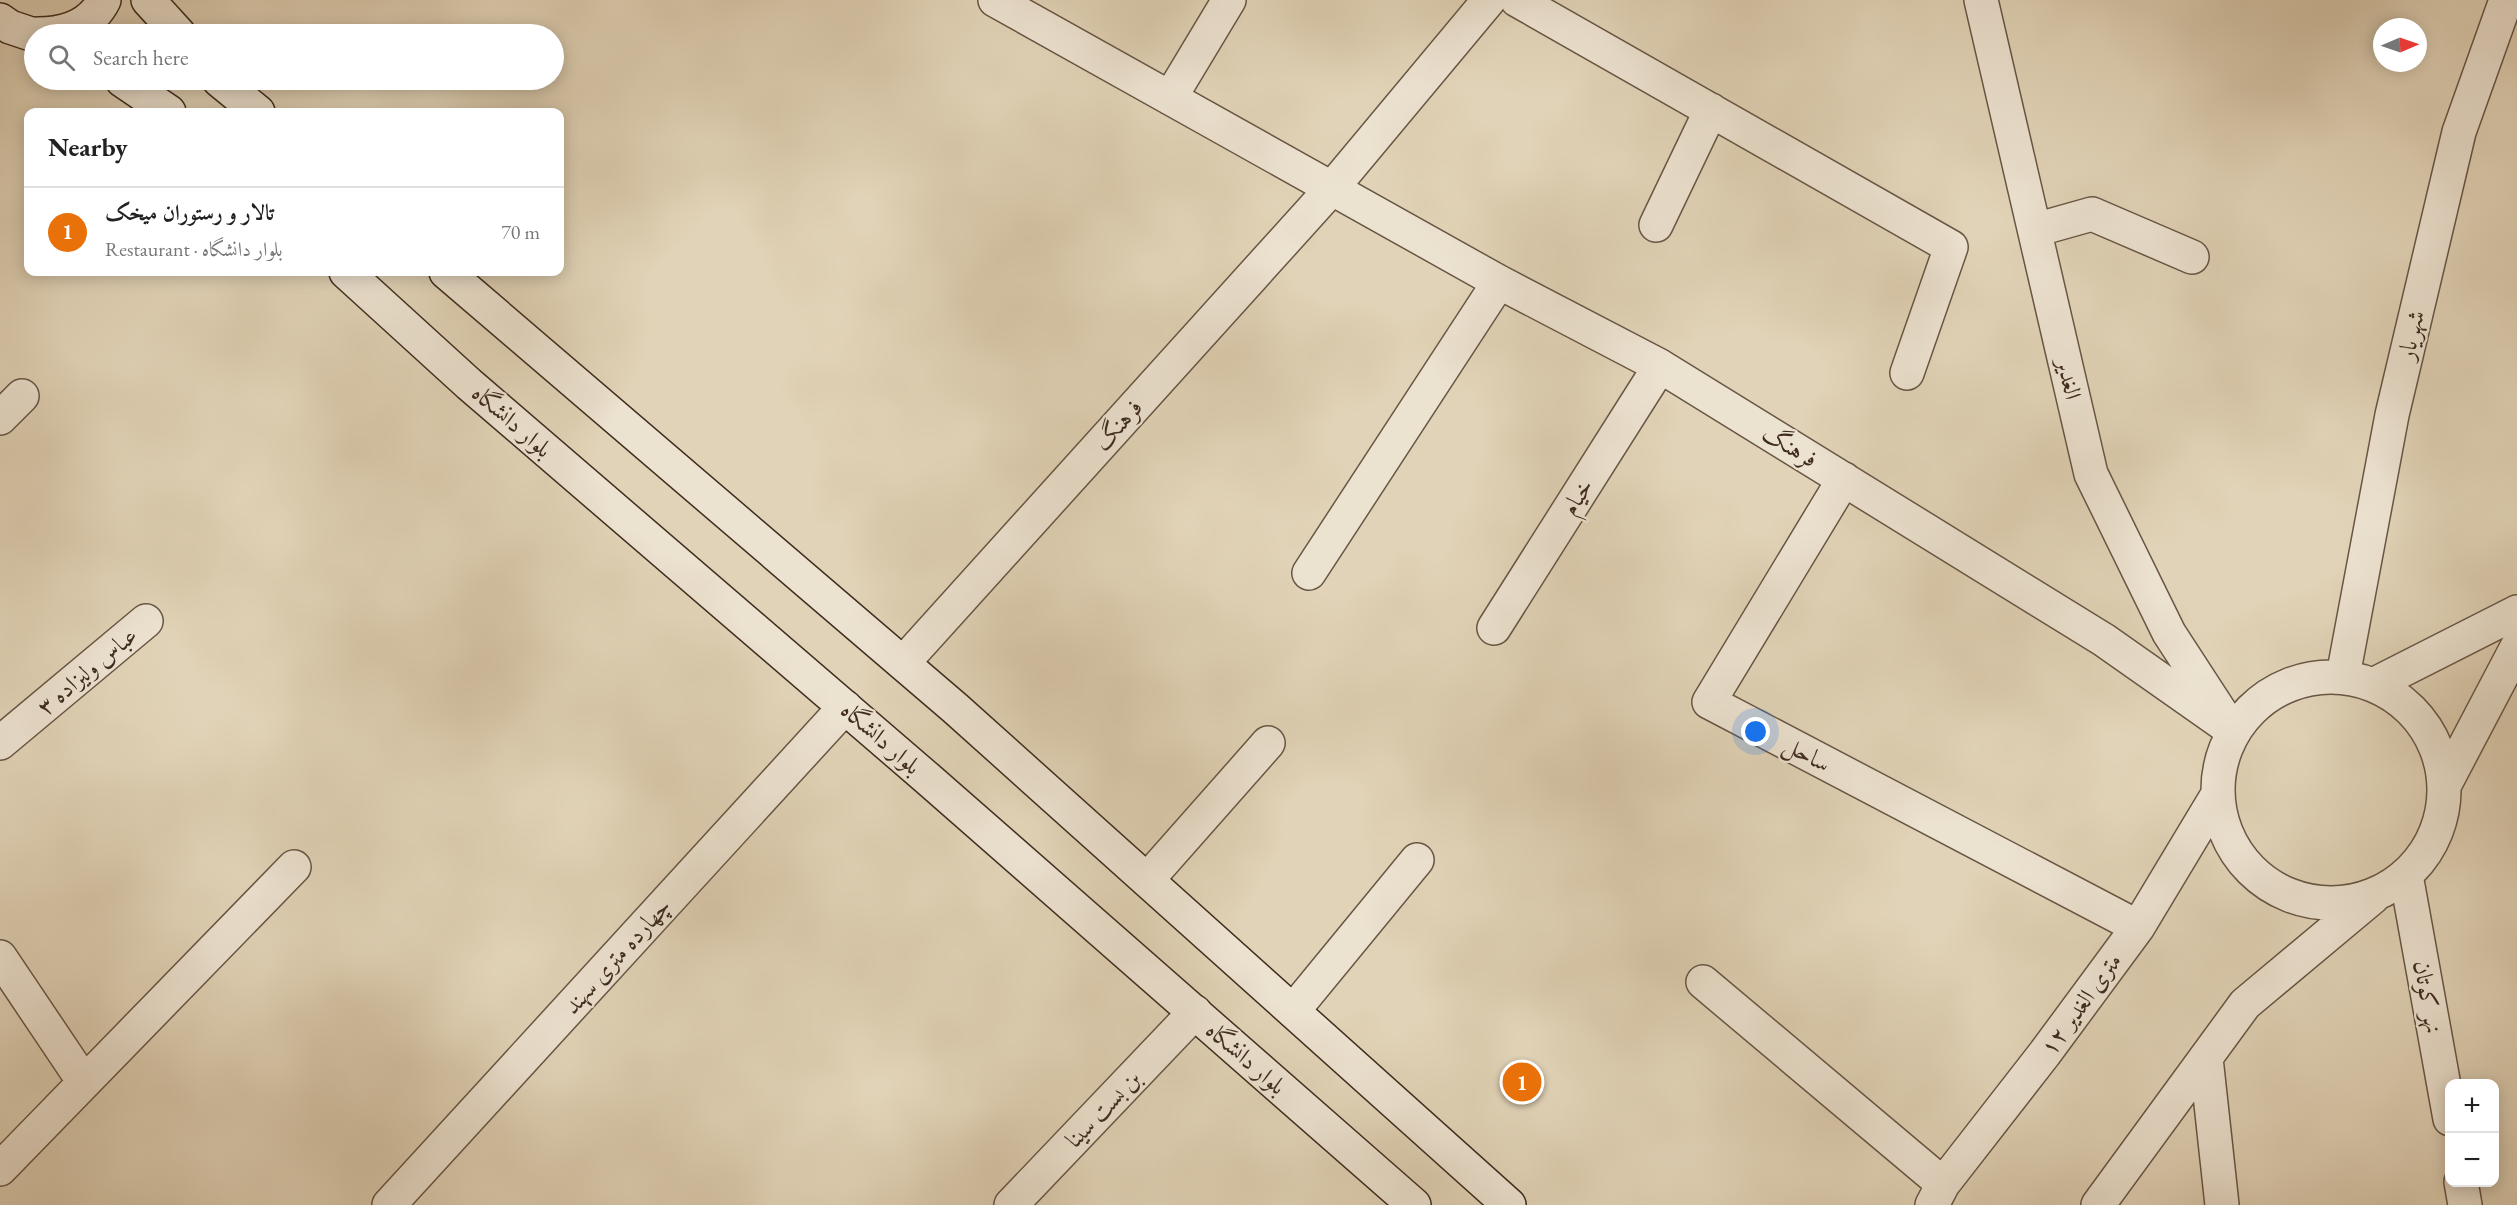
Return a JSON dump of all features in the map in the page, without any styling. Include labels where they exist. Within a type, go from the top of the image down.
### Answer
[{"type":"street","points":[[83,24],[100,8],[104,0]]},
{"type":"street","points":[[148,0],[170,24]]},
{"type":"street","name":"فرهنگ","points":[[995,0],[1333,187],[1499,282],[1660,366],[2103,640],[2232,730]]},
{"type":"street","points":[[1170,98],[1229,0]]},
{"type":"street","name":"فرهنگ","points":[[903,663],[1333,187],[1489,0]]},
{"type":"street","points":[[1517,0],[1951,247],[1907,373]]},
{"type":"street","name":"الغدیر","points":[[1981,0],[2091,474],[2169,633],[2232,730]]},
{"type":"street","name":"شهریار","points":[[2358,681],[2392,415],[2459,132],[2506,0]]},
{"type":"street","points":[[137,90],[163,108]]},
{"type":"street","points":[[231,90],[253,108]]},
{"type":"street","points":[[1656,225],[1711,110]]},
{"type":"street","points":[[2034,230],[2092,214],[2192,257]]},
{"type":"street","name":"بلوار دانشگاه","points":[[350,276],[469,384],[845,707],[1414,1205]]},
{"type":"street","points":[[451,276],[903,663],[1509,1205]]},
{"type":"street","points":[[1309,573],[1499,282]]},
{"type":"street","name":"خیام","points":[[1494,628],[1660,366]]},
{"type":"street","name":"ساحل","points":[[1844,479],[1709,702],[2138,927]]},
{"type":"street","points":[[2358,681],[2517,612]]},
{"type":"street","name":"عباس ولیزاده ۳","points":[[0,743],[146,621]]},
{"type":"street","points":[[2444,786],[2517,647]]},
{"type":"street","points":[[2098,1205],[2246,1004],[2393,883],[2430,847],[2442,820],[2444,786],[2439,753],[2425,723],[2400,701],[2358,681],[2309,677],[2280,689],[2254,706],[2232,730],[2220,760],[2218,794],[2222,828],[2237,854],[2260,880],[2287,894],[2317,904],[2351,903],[2393,883]]},
{"type":"street","name":"چهارده متری سهند","points":[[389,1205],[845,707]]},
{"type":"street","points":[[1147,880],[1268,743]]},
{"type":"street","name":"۱۲ متری الغدیر","points":[[1937,1195],[2138,927],[2218,794]]},
{"type":"street","points":[[1293,1011],[1417,860]]},
{"type":"street","points":[[0,1169],[294,867]]},
{"type":"street","name":"نهر کوتان","points":[[2393,883],[2445,1098]]},
{"type":"street","points":[[0,957],[84,1082]]},
{"type":"street","points":[[1703,982],[1937,1195]]},
{"type":"street","name":"بن بست سینا","points":[[1011,1205],[1195,1012]]},
{"type":"street","points":[[2206,1058],[2222,1205]]},
{"type":"street","points":[[2462,1187],[2465,1205]]},
{"type":"place","name":"تالار و رستوران میخک","points":[[1522,1082]]}]
